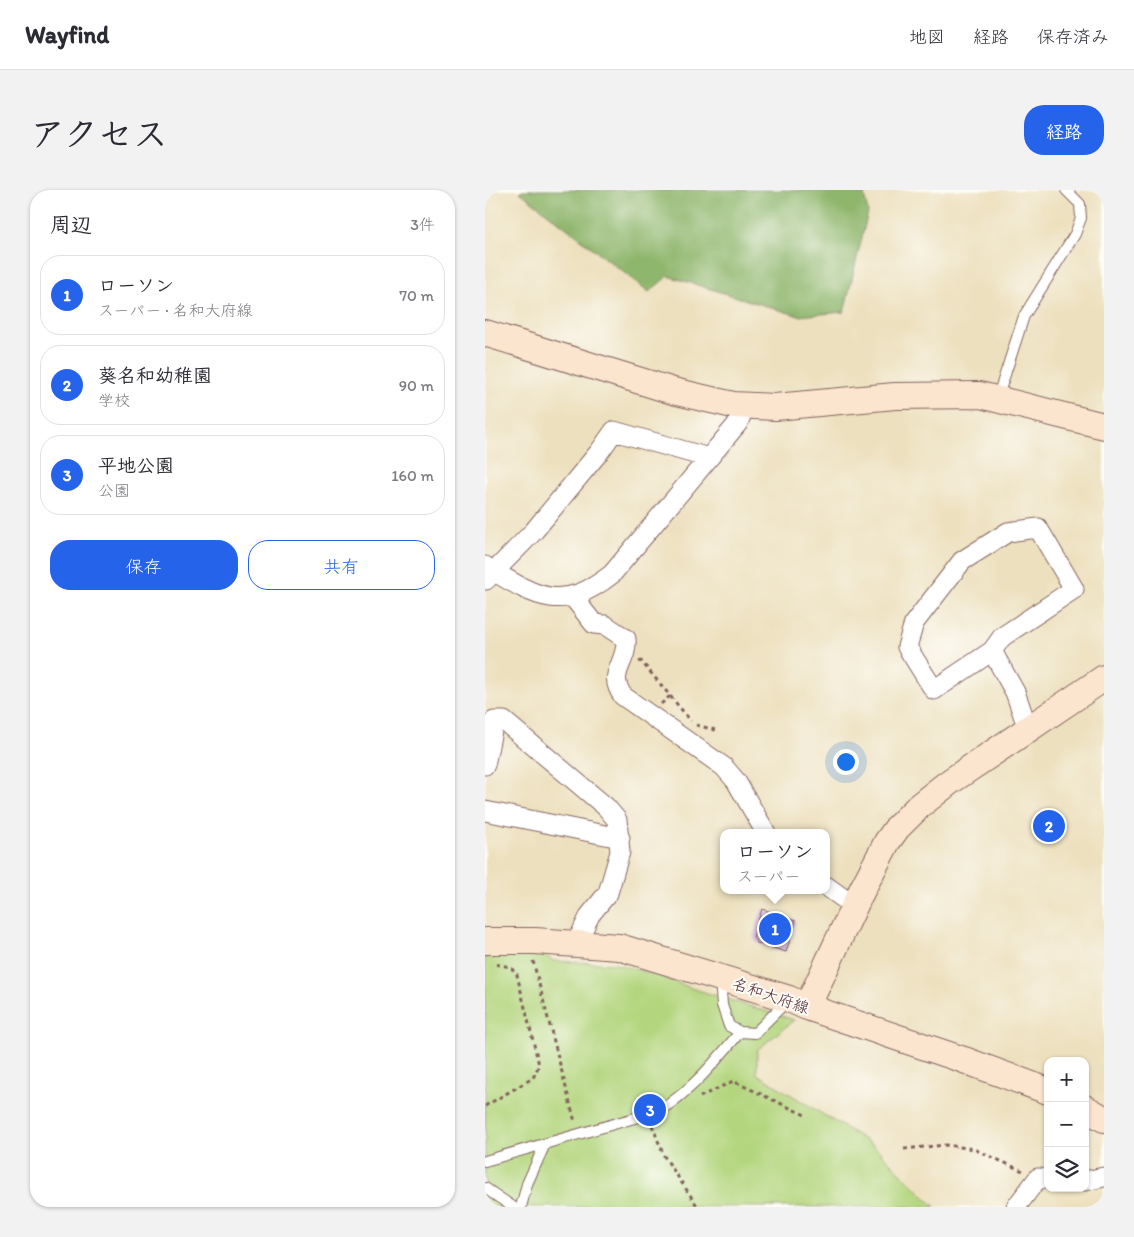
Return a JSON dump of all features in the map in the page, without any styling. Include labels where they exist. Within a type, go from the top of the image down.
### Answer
[{"type":"street","points":[[485,333],[673,391],[742,405],[775,407],[895,396],[980,395],[1104,426]]},
{"type":"street","points":[[709,458],[613,431],[600,451],[489,573],[523,590],[541,596],[573,597],[593,589],[612,574],[709,458],[738,423],[742,405]]},
{"type":"street","points":[[1039,528],[1074,589],[1002,637],[992,652],[934,690],[907,647],[914,623],[962,561],[1008,532],[1039,528]]},
{"type":"street","points":[[573,597],[594,624],[605,625],[626,638],[627,647],[615,678],[616,686],[623,696],[724,767],[736,781],[763,829]]},
{"type":"street","points":[[992,652],[1015,692],[1028,728]]},
{"type":"street","points":[[798,1003],[854,906],[887,842],[897,828],[919,806],[941,789],[1104,678]]},
{"type":"street","points":[[485,765],[494,720],[505,721],[607,807],[617,820],[620,838],[619,852],[609,893],[590,916],[576,944]]},
{"type":"street","points":[[485,811],[620,838]]},
{"type":"street","points":[[830,889],[854,906]]},
{"type":"street","name":"名和大府線","points":[[485,941],[619,947],[798,1003],[1044,1090]]},
{"type":"street","points":[[1089,1110],[1104,1119]]},
{"type":"street","points":[[1089,1180],[1104,1177]]},
{"type":"street","points":[[1016,1207],[1043,1178]]},
{"type":"lane","points":[[997,400],[1024,316],[1075,234],[1081,218],[1080,204],[1066,190]]},
{"type":"lane","points":[[719,977],[722,1005],[729,1026],[740,1032],[755,1033],[798,1003]]},
{"type":"lane","points":[[485,1161],[512,1151],[645,1117],[666,1106],[704,1075],[740,1032]]},
{"type":"lane","points":[[521,1207],[527,1184],[545,1144]]},
{"type":"lane","points":[[485,1188],[513,1207]]},
{"type":"path","points":[[641,661],[693,724],[708,730],[715,730]]},
{"type":"path","points":[[531,954],[579,1134]]},
{"type":"path","points":[[485,964],[506,966],[516,971],[539,1065],[533,1078],[485,1106]]},
{"type":"path","points":[[694,1100],[733,1081],[807,1116]]},
{"type":"path","points":[[650,1120],[664,1156],[699,1207]]},
{"type":"path","points":[[904,1149],[947,1145],[974,1149],[1043,1178]]},
{"type":"green space","points":[[522,190],[863,190],[868,212],[844,312],[799,316],[668,276],[649,292],[520,192]]},
{"type":"green space","points":[[485,948],[536,949],[553,961],[615,964],[655,974],[691,988],[794,1020],[757,1050],[757,1074],[873,1145],[935,1207],[485,1207]]},
{"type":"building","points":[[762,909],[796,921],[786,952],[757,943],[753,937]]},
{"type":"place","name":"葵名和幼稚園","points":[[1049,826]]},
{"type":"place","name":"ローソン","points":[[775,929]]},
{"type":"place","name":"平地公園","points":[[650,1110]]}]
